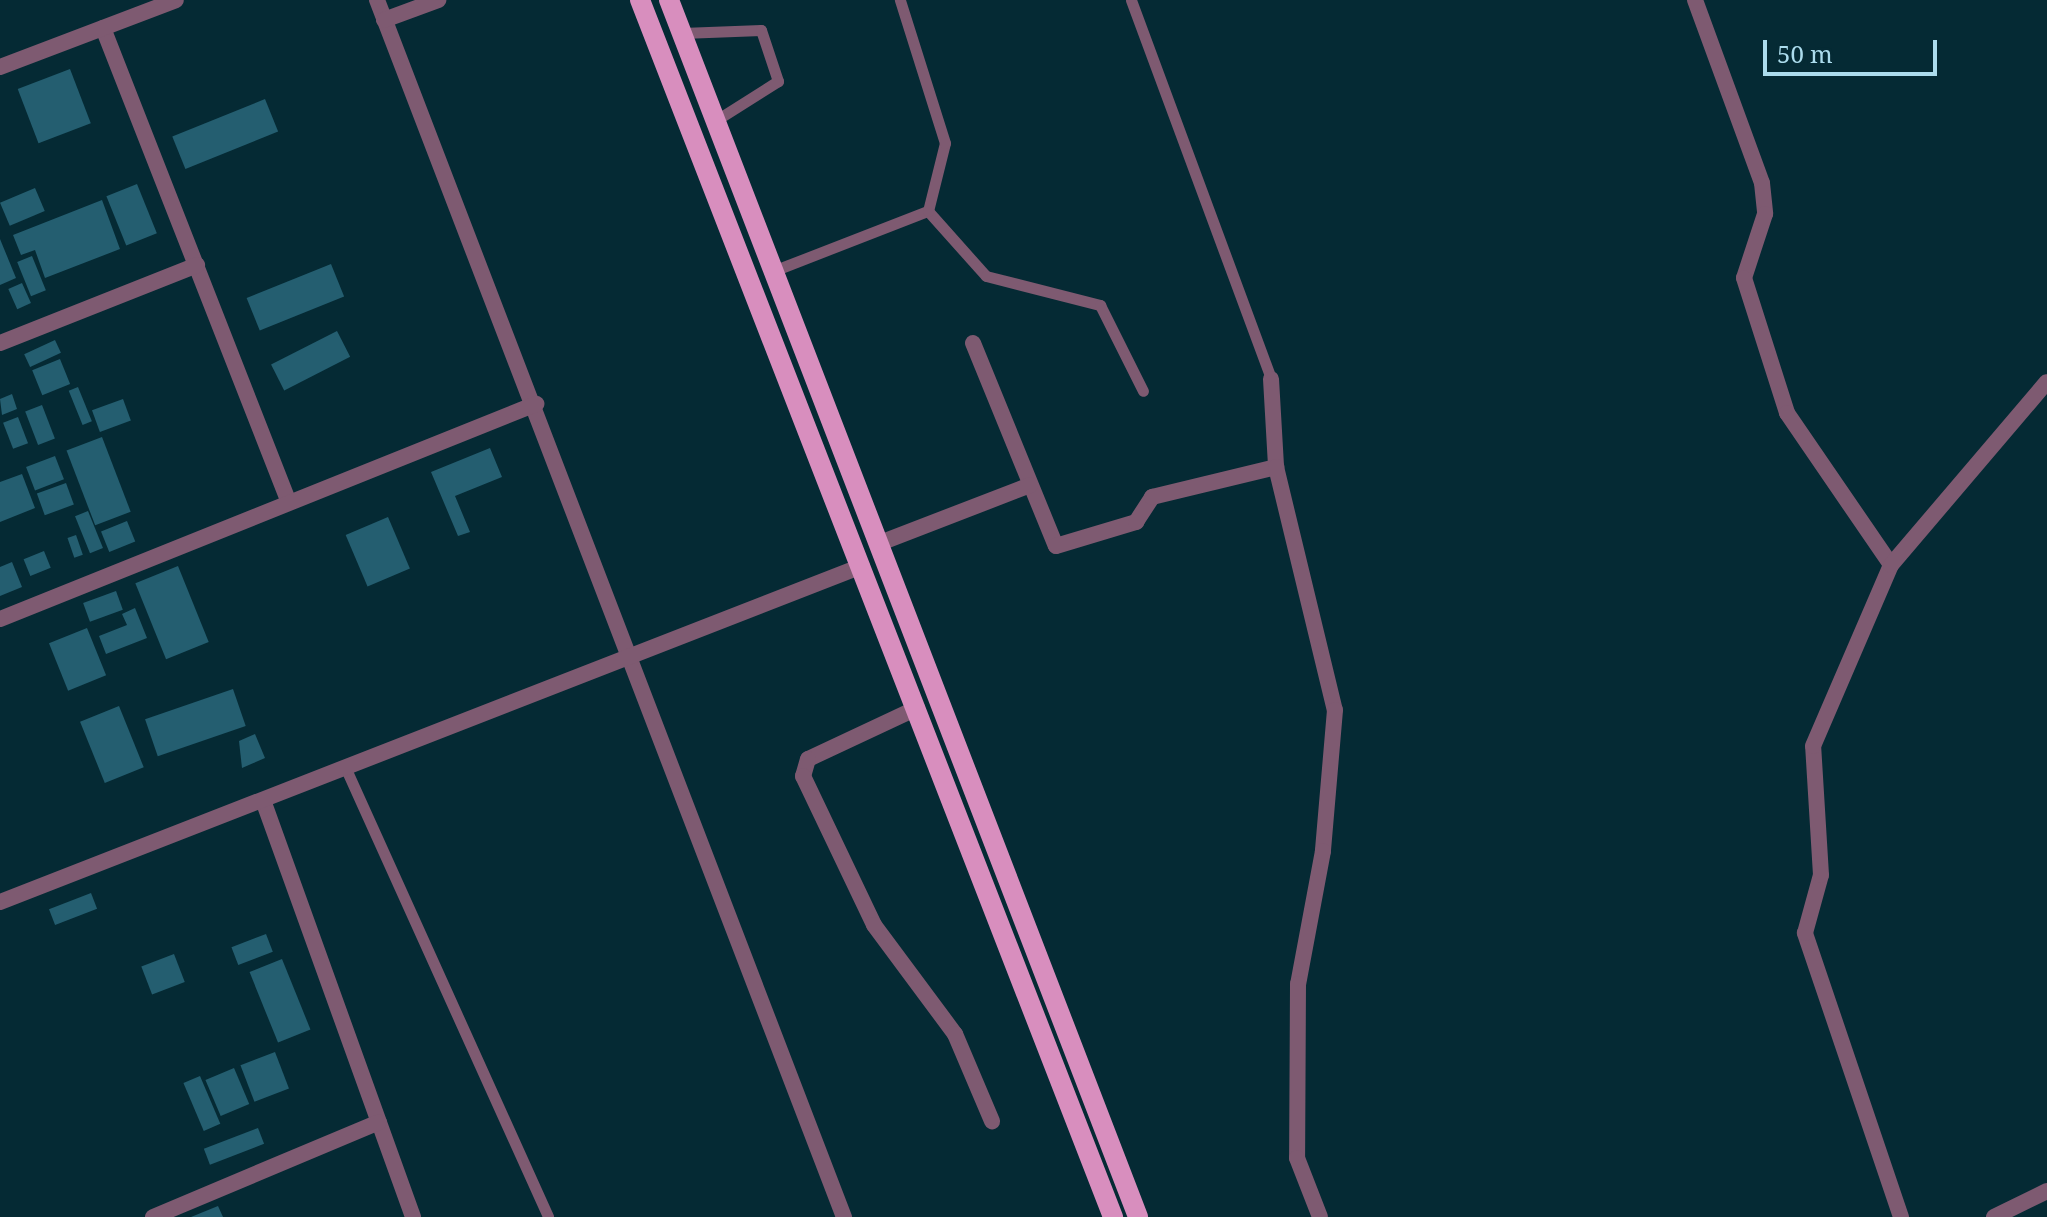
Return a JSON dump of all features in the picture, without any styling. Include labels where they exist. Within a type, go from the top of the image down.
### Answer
[{"type":"main road","points":[[640,0],[1113,1217]]},
{"type":"main road","points":[[669,0],[1138,1217]]},
{"type":"street","points":[[0,67],[176,0]]},
{"type":"street","points":[[377,0],[634,654],[844,1217]]},
{"type":"street","points":[[384,20],[438,0]]},
{"type":"street","points":[[1695,0],[1764,192],[1765,214],[1744,278],[1787,413],[1891,565]]},
{"type":"street","points":[[103,28],[288,500]]},
{"type":"street","points":[[0,343],[197,265]]},
{"type":"street","points":[[973,343],[1052,541],[1063,545],[1136,522],[1152,497],[1276,467]]},
{"type":"street","points":[[1271,379],[1276,467],[1335,710],[1323,851],[1298,984],[1297,1158],[1320,1217]]},
{"type":"street","points":[[1901,1217],[1805,933],[1821,875],[1813,746],[1891,565],[2047,382]]},
{"type":"street","points":[[0,619],[288,500],[536,404]]},
{"type":"street","points":[[880,543],[1030,485]]},
{"type":"street","points":[[0,902],[264,803],[862,566]]},
{"type":"street","points":[[917,708],[808,759],[803,776],[874,925],[955,1034],[992,1121]]},
{"type":"street","points":[[264,803],[413,1217]]},
{"type":"street","points":[[153,1217],[379,1122]]},
{"type":"street","points":[[1994,1217],[2047,1191]]},
{"type":"lane","points":[[900,0],[945,143],[928,211]]},
{"type":"lane","points":[[1131,0],[1271,379]]},
{"type":"lane","points":[[682,33],[761,30],[778,81],[715,121]]},
{"type":"lane","points":[[773,271],[928,211]]},
{"type":"lane","points":[[928,211],[986,276],[1100,305],[1143,391]]},
{"type":"lane","points":[[346,769],[548,1217]]},
{"type":"building","points":[[70,69],[91,123],[39,143],[18,89]]},
{"type":"building","points":[[265,99],[278,131],[185,169],[172,136]]},
{"type":"building","points":[[137,184],[157,233],[126,246],[106,196]]},
{"type":"building","points":[[35,188],[45,211],[10,226],[0,203]]},
{"type":"building","points":[[102,200],[120,249],[45,278],[35,250],[21,255],[13,235]]},
{"type":"building","points":[[0,239],[16,278],[0,285]]},
{"type":"building","points":[[32,256],[46,290],[31,296],[17,262]]},
{"type":"building","points":[[331,264],[344,296],[260,331],[247,298]]},
{"type":"building","points":[[22,283],[31,303],[17,309],[8,289]]},
{"type":"building","points":[[337,331],[350,357],[284,390],[271,365]]},
{"type":"building","points":[[55,340],[61,353],[30,367],[24,354]]},
{"type":"building","points":[[60,359],[70,384],[42,395],[32,370]]},
{"type":"building","points":[[78,387],[92,421],[83,425],[69,391]]},
{"type":"building","points":[[12,394],[17,409],[2,415],[0,399]]},
{"type":"building","points":[[123,399],[131,421],[100,432],[92,410]]},
{"type":"building","points":[[42,405],[55,439],[38,445],[25,411]]},
{"type":"building","points":[[18,417],[28,443],[13,449],[3,423]]},
{"type":"building","points":[[102,437],[131,512],[95,525],[67,451]]},
{"type":"building","points":[[490,448],[502,477],[455,496],[470,532],[458,536],[431,472]]},
{"type":"building","points":[[55,456],[64,479],[35,490],[26,467]]},
{"type":"building","points":[[22,474],[35,508],[0,522],[0,482]]},
{"type":"building","points":[[66,483],[74,505],[45,515],[37,494]]},
{"type":"building","points":[[88,511],[103,548],[90,553],[75,516]]},
{"type":"building","points":[[388,517],[410,569],[368,587],[346,535]]},
{"type":"building","points":[[127,521],[135,541],[109,552],[101,531]]},
{"type":"building","points":[[76,535],[83,555],[74,558],[67,538]]},
{"type":"building","points":[[44,551],[51,568],[30,576],[24,559]]},
{"type":"building","points":[[12,562],[22,587],[0,596],[0,567]]},
{"type":"building","points":[[178,566],[209,642],[166,659],[135,583]]},
{"type":"building","points":[[116,591],[123,610],[90,622],[83,603]]},
{"type":"building","points":[[135,608],[147,638],[106,654],[99,636],[127,625],[122,614]]},
{"type":"building","points":[[87,628],[106,675],[68,691],[49,643]]},
{"type":"building","points":[[233,689],[246,726],[158,756],[145,719]]},
{"type":"building","points":[[119,706],[144,767],[105,783],[80,722]]},
{"type":"building","points":[[255,734],[265,758],[242,768],[239,741]]},
{"type":"building","points":[[91,893],[97,909],[55,925],[49,909]]},
{"type":"building","points":[[266,934],[273,952],[238,965],[231,947]]},
{"type":"building","points":[[174,954],[185,982],[152,995],[141,967]]},
{"type":"building","points":[[282,959],[310,1029],[278,1043],[250,972]]},
{"type":"building","points":[[275,1052],[289,1088],[254,1102],[240,1065]]},
{"type":"building","points":[[234,1068],[249,1104],[221,1116],[205,1080]]},
{"type":"building","points":[[200,1076],[220,1124],[204,1131],[183,1083]]},
{"type":"building","points":[[258,1128],[264,1144],[210,1165],[204,1149]]},
{"type":"building","points":[[218,1206],[223,1217],[191,1217]]}]
